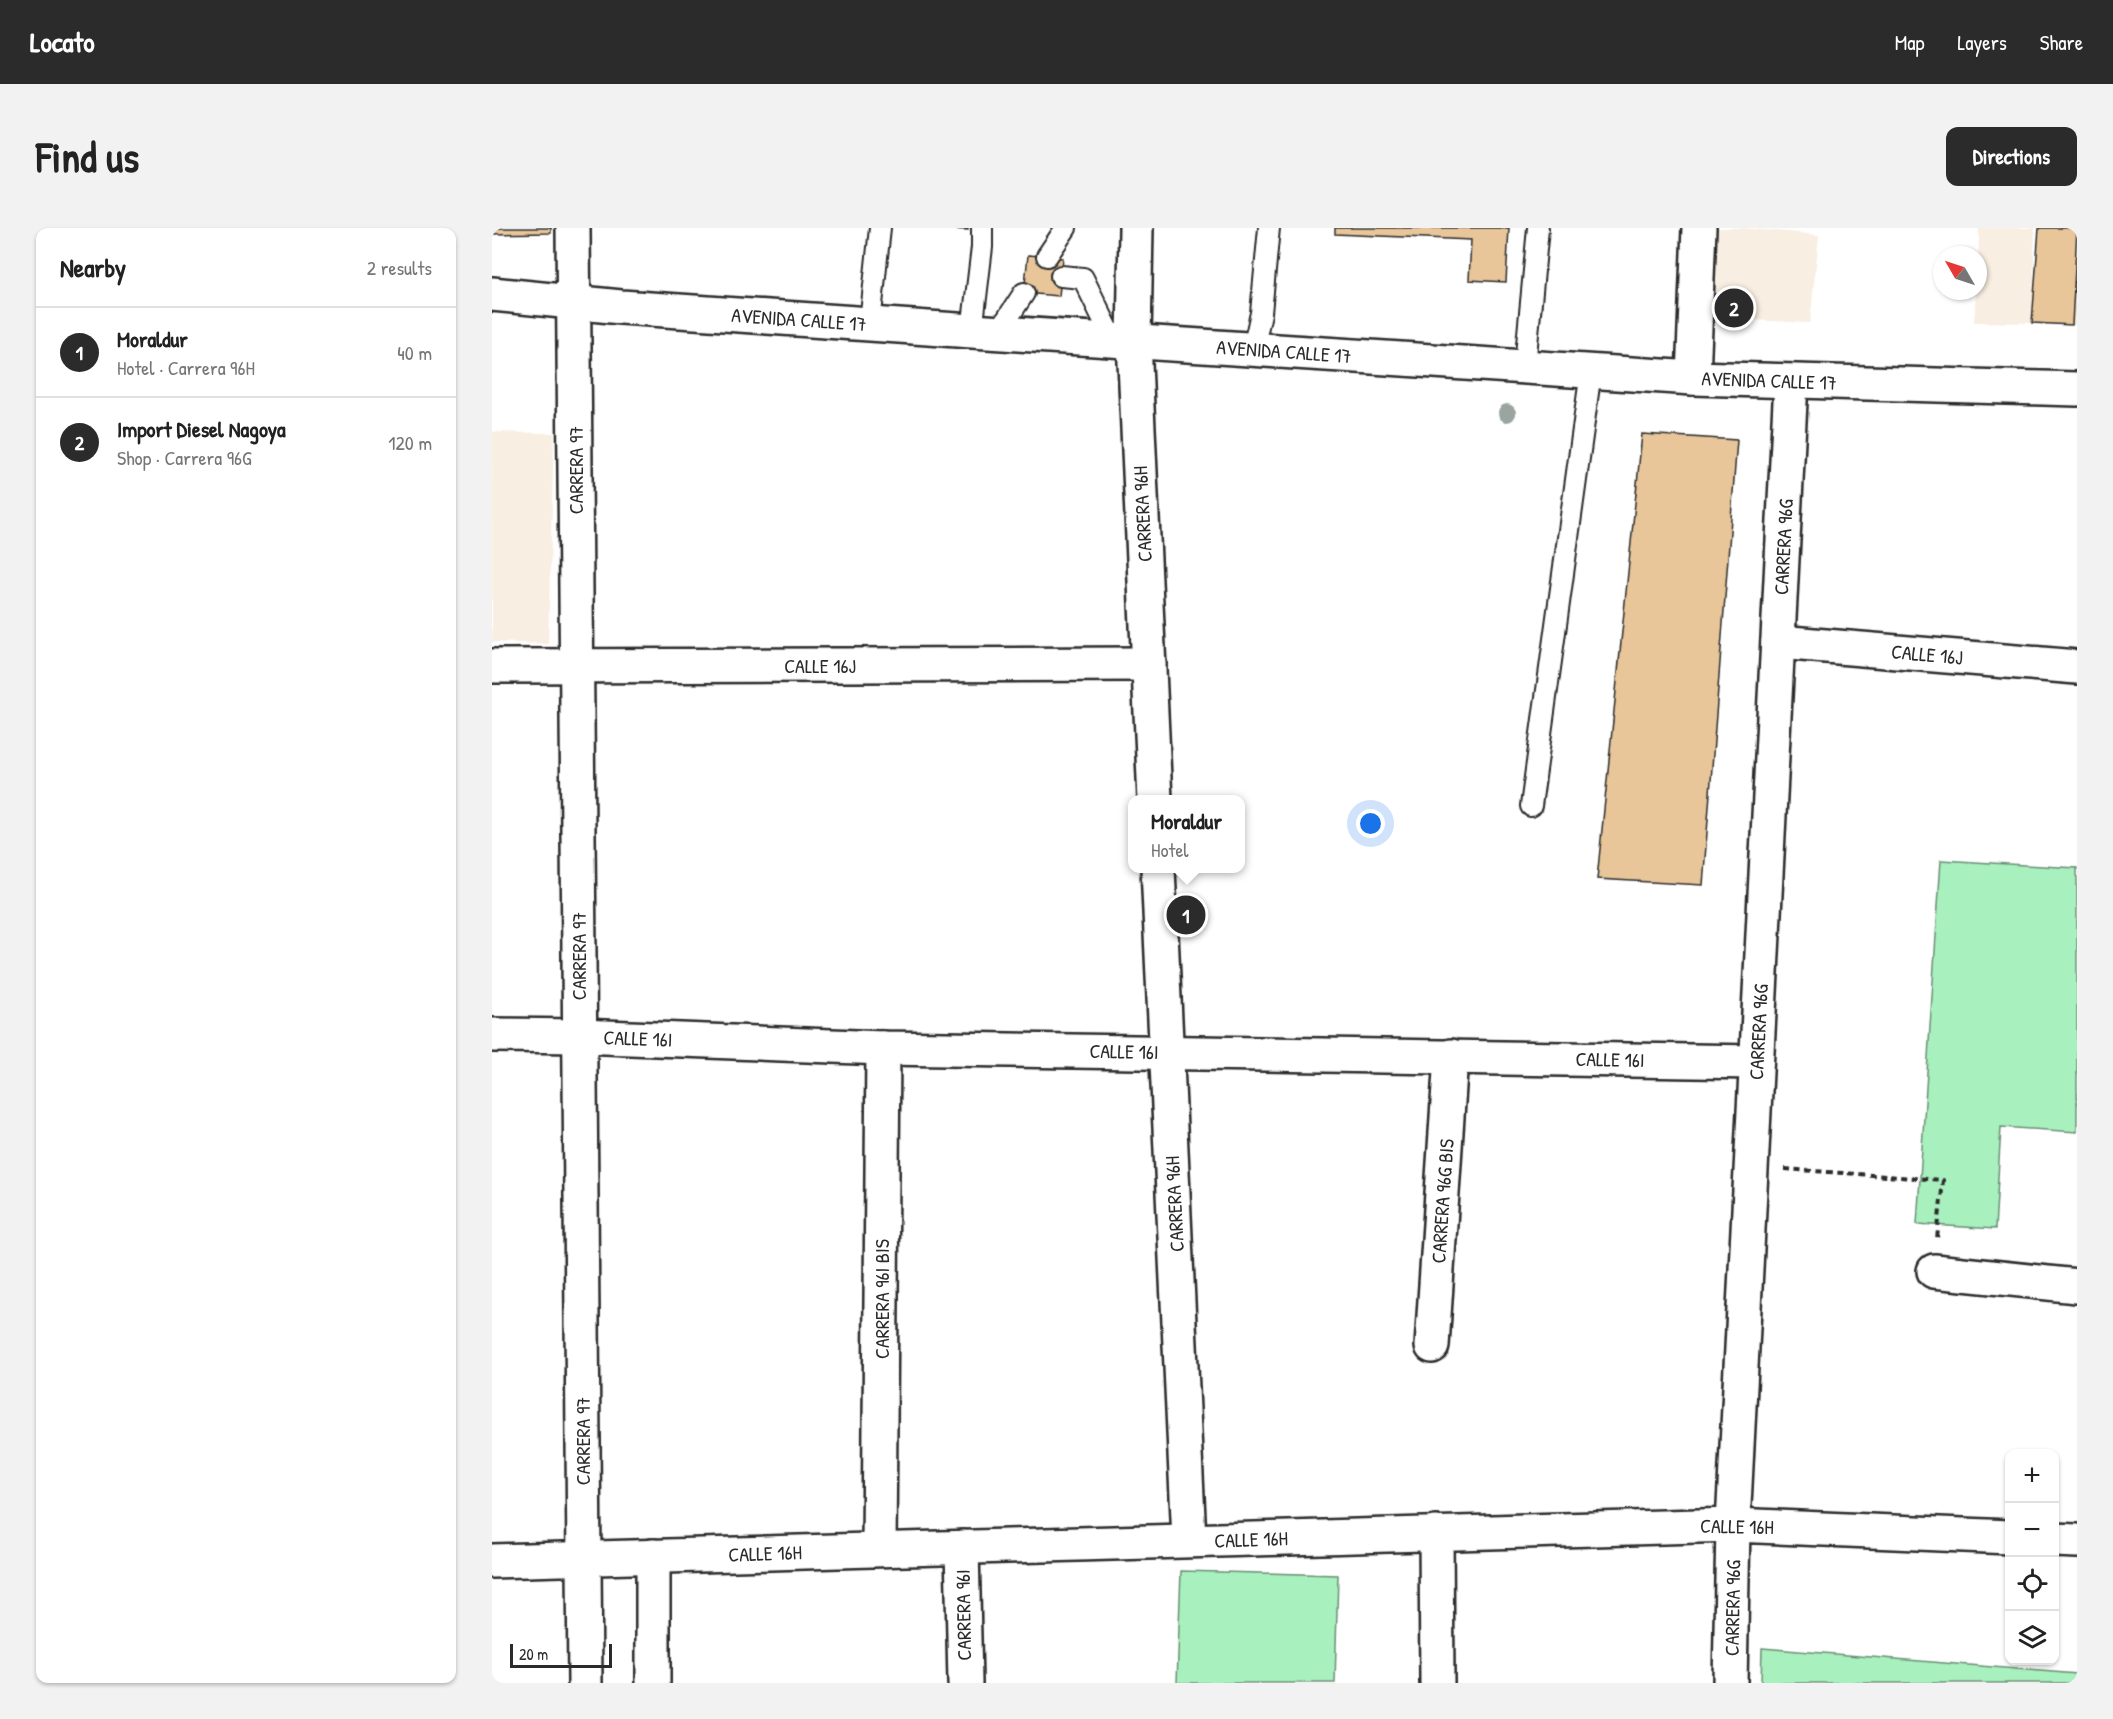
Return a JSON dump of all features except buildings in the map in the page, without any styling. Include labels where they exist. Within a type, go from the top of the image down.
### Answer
[{"type":"street","name":"CARRERA 97","points":[[573,228],[585,1683]]},
{"type":"street","name":"CARRERA 96H","points":[[1136,228],[1123,340],[1149,664],[1155,795]]},
{"type":"street","points":[[1693,378],[1700,228]]},
{"type":"street","name":"AVENIDA CALLE 17","points":[[492,294],[870,324],[1693,378],[2077,389]]},
{"type":"street","name":"CARRERA 96G","points":[[1730,1683],[1733,1525],[1791,381]]},
{"type":"street","name":"CALLE 16J","points":[[1778,642],[2077,667]]},
{"type":"street","name":"CALLE 16J","points":[[492,666],[1149,664]]},
{"type":"street","name":"CARRERA 96H","points":[[1158,873],[1189,1540]]},
{"type":"street","name":"CALLE 16I","points":[[492,1035],[579,1036],[883,1048],[1756,1062]]},
{"type":"street","name":"CARRERA 96I BIS","points":[[879,1550],[883,1048]]},
{"type":"street","name":"CARRERA 96G BIS","points":[[1432,1346],[1451,1056]]},
{"type":"street","points":[[1934,1271],[2077,1286]]},
{"type":"street","name":"CALLE 16H","points":[[492,1561],[1733,1525],[2005,1538]]},
{"type":"street","points":[[1436,1533],[1437,1683]]},
{"type":"street","points":[[2059,1540],[2077,1541]]},
{"type":"street","name":"CARRERA 96I","points":[[962,1547],[964,1683]]},
{"type":"street","points":[[653,1556],[653,1683]]},
{"type":"lane","points":[[870,324],[880,228]]},
{"type":"lane","points":[[982,228],[985,332]]},
{"type":"lane","points":[[1047,256],[1066,228]]},
{"type":"lane","points":[[1253,349],[1260,313],[1269,228]]},
{"type":"lane","points":[[1525,366],[1538,228]]},
{"type":"lane","points":[[1061,276],[1083,278],[1123,340]]},
{"type":"lane","points":[[985,332],[1024,293]]},
{"type":"lane","points":[[1531,806],[1591,371]]},
{"type":"path","points":[[1751,1167],[1943,1180],[1934,1271]]},
{"type":"shaded area","points":[[1715,228],[1743,228],[1819,235],[1810,323],[1709,318]]},
{"type":"shaded area","points":[[1979,228],[2035,228],[2032,323],[1974,322],[1975,300],[1987,300],[1987,246],[1979,246]]},
{"type":"shaded area","points":[[2077,252],[2077,325],[2072,325]]},
{"type":"shaded area","points":[[492,432],[554,433],[548,644],[492,642]]},
{"type":"green space","points":[[1941,860],[2077,868],[2077,1132],[2001,1127],[1995,1229],[1917,1224]]},
{"type":"green space","points":[[1181,1571],[1338,1575],[1335,1683],[1177,1683]]},
{"type":"green space","points":[[1762,1648],[2077,1674],[2077,1683],[1761,1683]]},
{"type":"place","name":"Import Diesel Nagoya","points":[[1734,308]]},
{"type":"place","name":"Moraldur","points":[[1186,915]]}]
